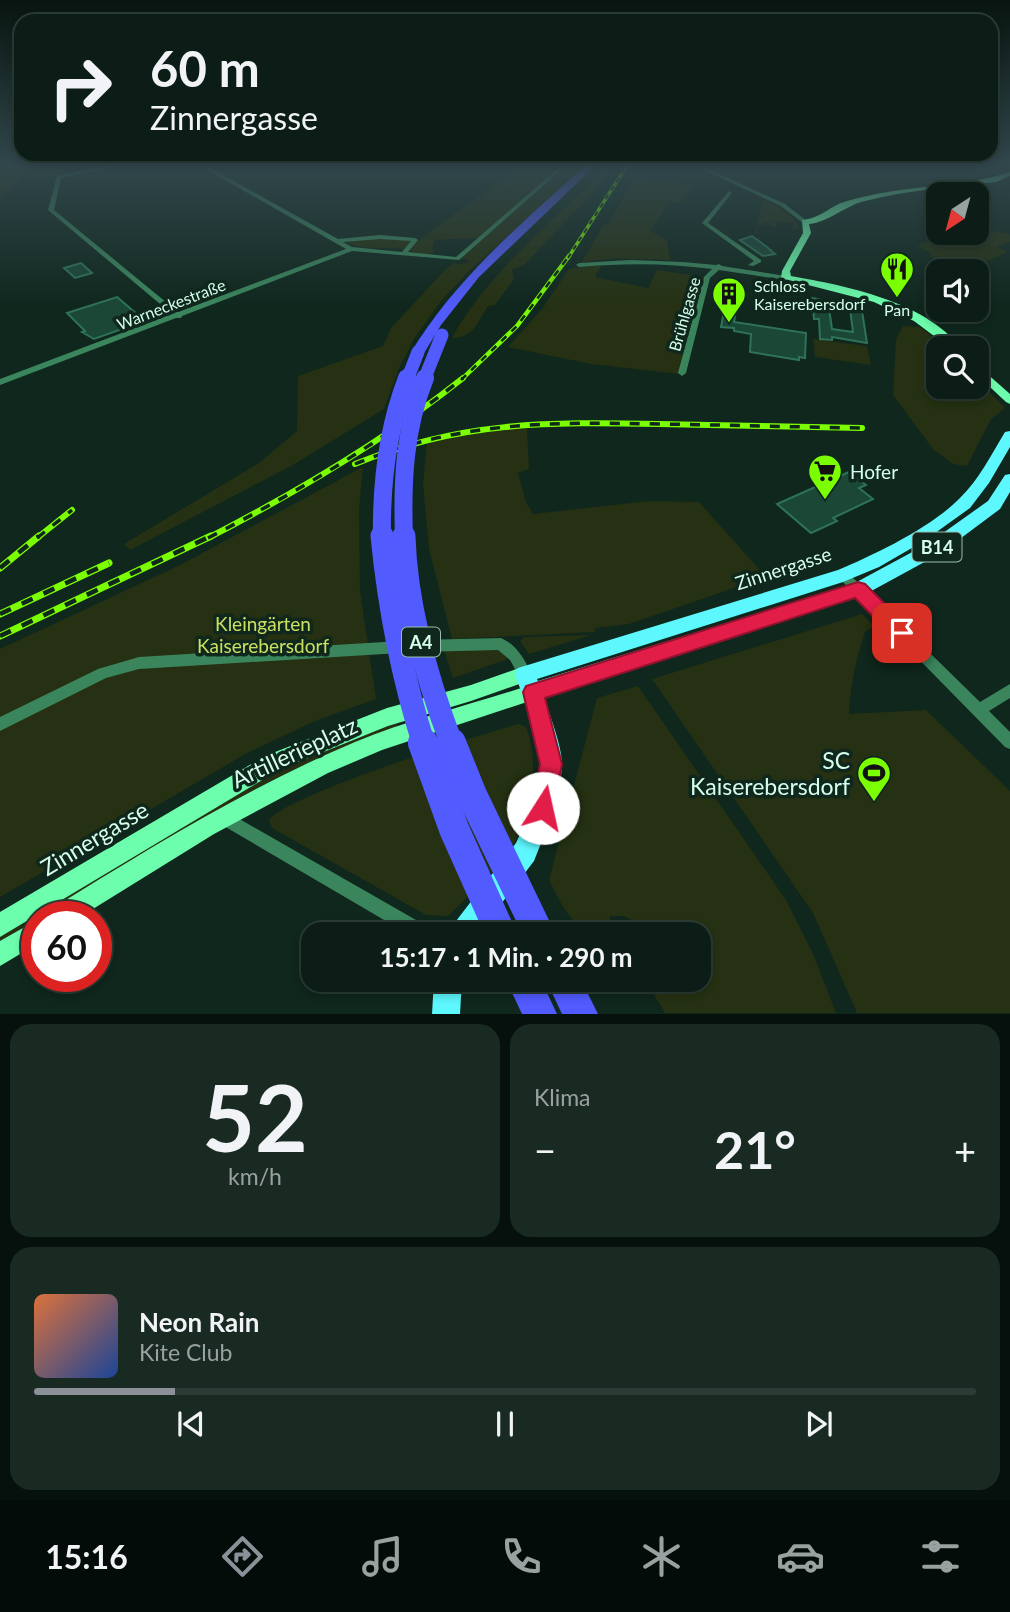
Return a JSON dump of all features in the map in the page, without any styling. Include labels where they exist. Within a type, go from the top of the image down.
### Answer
[{"type":"highway","name":"A4","points":[[496,922],[437,784],[405,682],[389,603],[382,537],[383,479],[393,421],[402,389],[418,352],[450,303],[473,276],[542,211]]},
{"type":"highway","name":"A4","points":[[532,922],[513,887],[462,773],[429,676],[411,599],[401,480],[407,432],[417,390],[442,335],[462,305],[485,279],[555,211]]},
{"type":"highway","points":[[529,992],[540,1013]]},
{"type":"highway","points":[[570,992],[581,1013]]},
{"type":"main road","name":"Zinnergasse","points":[[529,683],[843,575],[873,562],[918,537],[964,503],[984,479],[1010,435]]},
{"type":"main road","name":"B14","points":[[529,683],[858,590],[935,548],[994,505],[1010,479]]},
{"type":"main road","points":[[471,922],[525,852],[543,808],[551,764],[529,683]]},
{"type":"main road","points":[[446,1013],[447,992]]},
{"type":"street","points":[[52,211],[178,316]]},
{"type":"street","points":[[282,211],[351,249],[457,259],[512,211]]},
{"type":"street","points":[[714,211],[705,223],[758,261],[751,265]]},
{"type":"street","points":[[791,211],[805,222],[819,222],[834,211]]},
{"type":"street","points":[[786,278],[793,255],[807,233],[805,222]]},
{"type":"street","points":[[335,242],[380,237],[415,240],[404,254]]},
{"type":"street","name":"Warneckestraße","points":[[0,383],[351,249]]},
{"type":"street","points":[[579,265],[628,261],[719,266],[846,289],[886,301],[941,336]]},
{"type":"street","points":[[735,268],[740,264],[751,265],[768,274]]},
{"type":"street","name":"Brühlgasse","points":[[682,373],[707,276],[719,266]]},
{"type":"street","points":[[989,380],[1010,400]]},
{"type":"street","points":[[843,575],[1010,743]]},
{"type":"street","points":[[0,724],[103,673],[155,661],[496,643],[508,649],[529,683]]},
{"type":"street","name":"Artillerieplatz","points":[[405,922],[219,807],[272,764],[387,717],[529,683]]},
{"type":"street","points":[[978,711],[1010,690]]},
{"type":"street","points":[[82,901],[219,807]]},
{"type":"street","name":"Zinnergasse","points":[[0,925],[219,807]]},
{"type":"street","points":[[0,954],[21,941]]},
{"type":"green space","points":[[459,211],[534,211],[468,272],[441,301],[414,339],[399,368],[384,409],[293,465],[130,550],[124,544],[259,463],[297,431],[298,376],[383,346],[391,328],[445,270],[455,262],[459,265],[471,261],[460,258],[477,238],[435,240],[432,250],[435,251],[429,255],[402,249],[359,247],[346,242],[380,238],[418,241]]},
{"type":"green space","points":[[561,211],[575,211],[524,265],[512,270],[514,279],[495,305],[488,306],[474,328],[465,335],[452,338],[484,291]]},
{"type":"green space","points":[[616,211],[663,211],[651,231],[667,240],[670,260],[615,258],[582,262],[604,224],[608,225]]},
{"type":"green space","points":[[760,211],[784,211],[797,223],[799,229],[793,229],[793,223],[776,221],[776,227],[768,227],[771,224],[768,222],[764,223],[766,226],[758,225],[757,232],[765,235],[755,233]]},
{"type":"green space","points":[[989,230],[1010,235],[1010,242],[997,247],[1008,252],[989,260],[935,259],[917,245],[926,241],[926,245],[989,245]]},
{"type":"green space","points":[[601,266],[595,277],[648,288],[657,270],[704,277],[679,374],[591,364],[508,347],[542,309],[569,269]]},
{"type":"green space","points":[[903,326],[920,327],[931,336],[926,336],[926,399],[989,399],[989,391],[1005,408],[991,419],[967,466],[953,464],[933,449],[893,395],[896,340]]},
{"type":"green space","points":[[813,339],[867,346],[871,365],[815,357]]},
{"type":"green space","points":[[527,427],[529,469],[518,473],[526,502],[533,514],[649,501],[699,502],[766,577],[629,624],[595,628],[595,632],[452,639],[429,549],[423,484],[427,442],[469,432]]},
{"type":"green space","name":"Kleingärten Kaiserebersdorf","points":[[363,467],[359,510],[360,591],[376,699],[315,721],[249,752],[0,897],[0,649],[180,565]]},
{"type":"green space","name":"SC Kaiserebersdorf","points":[[862,614],[874,626],[865,632],[859,652],[849,714],[926,710],[1010,791],[1010,1013],[857,1013],[813,913],[652,679]]},
{"type":"green space","points":[[591,635],[529,654],[520,641],[525,637]]},
{"type":"green space","points":[[444,650],[499,650],[508,659],[453,678]]},
{"type":"green space","points":[[638,686],[786,900],[814,956],[836,1013],[665,1013],[652,992],[711,992],[711,922],[634,922],[623,916],[610,916],[610,922],[576,922],[565,910],[549,880],[597,698]]},
{"type":"green space","points":[[397,723],[398,729],[299,767],[255,789],[72,901],[60,901],[287,765]]},
{"type":"green space","points":[[519,724],[526,727],[530,738],[533,764],[530,805],[522,829],[499,862],[448,916],[426,915],[272,828],[269,821],[281,810],[343,782],[427,752]]},
{"type":"green space","points":[[21,924],[21,933],[0,946],[0,937]]},
{"type":"building","points":[[752,236],[775,254],[763,256],[740,240]]},
{"type":"building","points":[[81,263],[92,273],[75,278],[64,268]]},
{"type":"building","points":[[729,285],[740,287],[734,322],[806,333],[805,358],[799,357],[799,360],[750,352],[751,334],[721,327]]},
{"type":"building","points":[[117,297],[145,321],[94,339],[82,332],[85,331],[67,313]]},
{"type":"building","points":[[812,298],[828,301],[832,329],[853,332],[850,309],[862,311],[867,343],[832,337],[832,340],[820,339],[819,319],[814,319]]},
{"type":"building","name":"Hofer","points":[[849,472],[866,485],[859,488],[873,499],[833,518],[837,521],[811,533],[777,504]]},
{"type":"railway","points":[[568,258],[598,211]]},
{"type":"railway","points":[[461,380],[517,326],[569,256]]},
{"type":"railway","points":[[208,538],[339,464],[402,423],[463,378]]},
{"type":"railway","points":[[355,464],[431,439],[542,424],[862,428]]},
{"type":"railway","points":[[37,538],[72,510]]},
{"type":"railway","points":[[0,568],[39,536]]},
{"type":"railway","points":[[0,636],[211,536]]},
{"type":"railway","points":[[0,614],[109,563]]},
{"type":"place","name":"Pan","points":[[897,299]]},
{"type":"place","name":"Schloss Kaiserebersdorf","points":[[729,324]]},
{"type":"place","name":"Hofer","points":[[825,501]]},
{"type":"place","name":"SC Kaiserebersdorf","points":[[874,803]]},
{"type":"route","points":[[543,808],[551,764],[533,692],[858,590],[902,633]]}]
